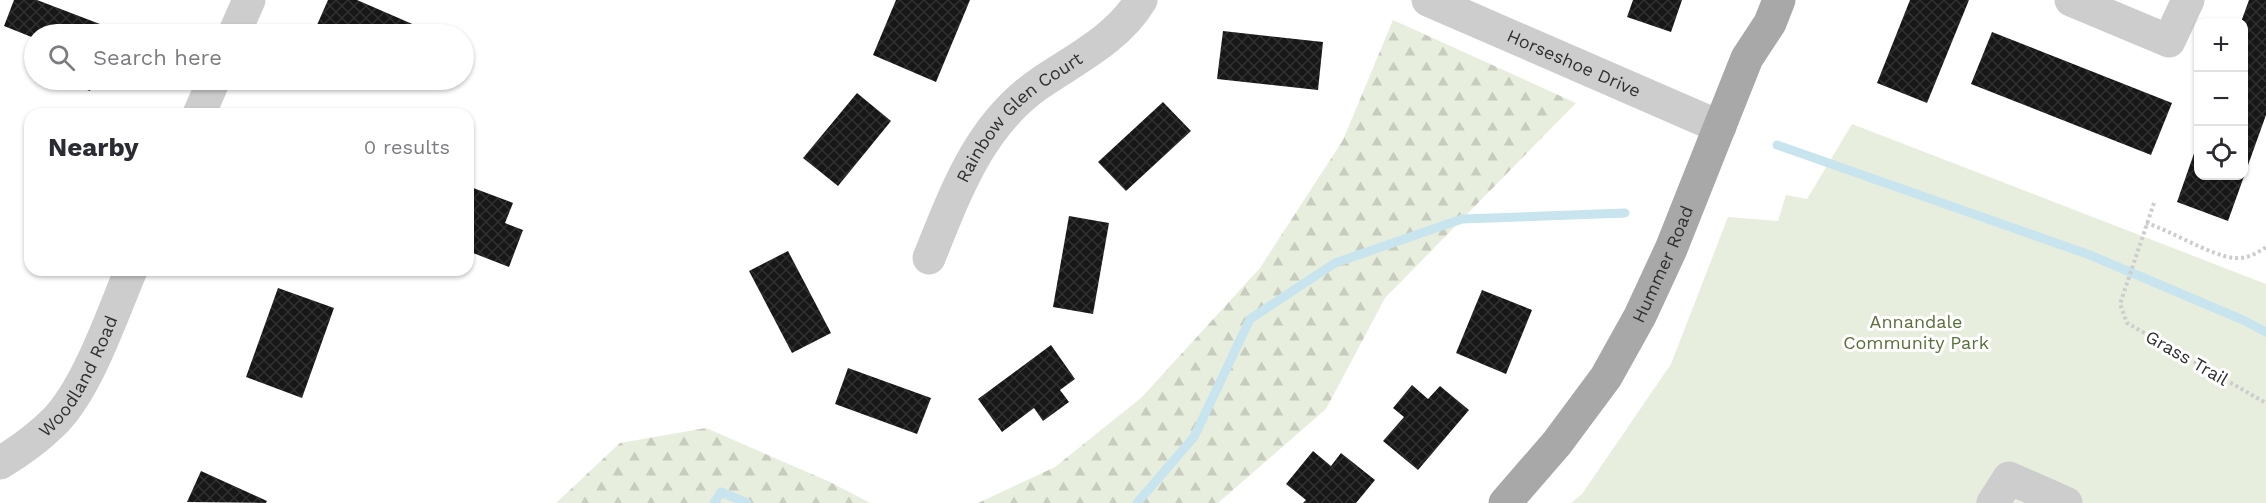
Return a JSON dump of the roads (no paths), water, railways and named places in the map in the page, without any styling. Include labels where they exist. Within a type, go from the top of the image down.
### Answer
[{"type":"main road","name":"Hummer Road","points":[[1505,503],[1557,443],[1606,377],[1640,316],[1671,249],[1747,58],[1770,22],[1779,0]]},
{"type":"street","name":"Rainbow Glen Court","points":[[929,258],[962,176],[1000,120],[1035,87],[1109,37],[1141,0]]},
{"type":"street","name":"Horseshoe Drive","points":[[1428,0],[1720,126]]},
{"type":"street","points":[[2071,0],[2169,41],[2188,0]]},
{"type":"street","points":[[202,108],[210,90]]},
{"type":"street","name":"Woodland Road","points":[[0,463],[25,449],[56,420],[81,386],[128,276]]},
{"type":"street","points":[[1993,503],[2009,478],[2066,503]]},
{"type":"waterway","points":[[1777,145],[2090,255],[2266,332]]},
{"type":"waterway","points":[[1137,503],[1194,437],[1250,319],[1335,263],[1462,219],[1625,213]]},
{"type":"waterway","points":[[714,503],[721,492],[747,503]]},
{"type":"park label","name":"Annandale Community Park","points":[[1916,332]]}]
